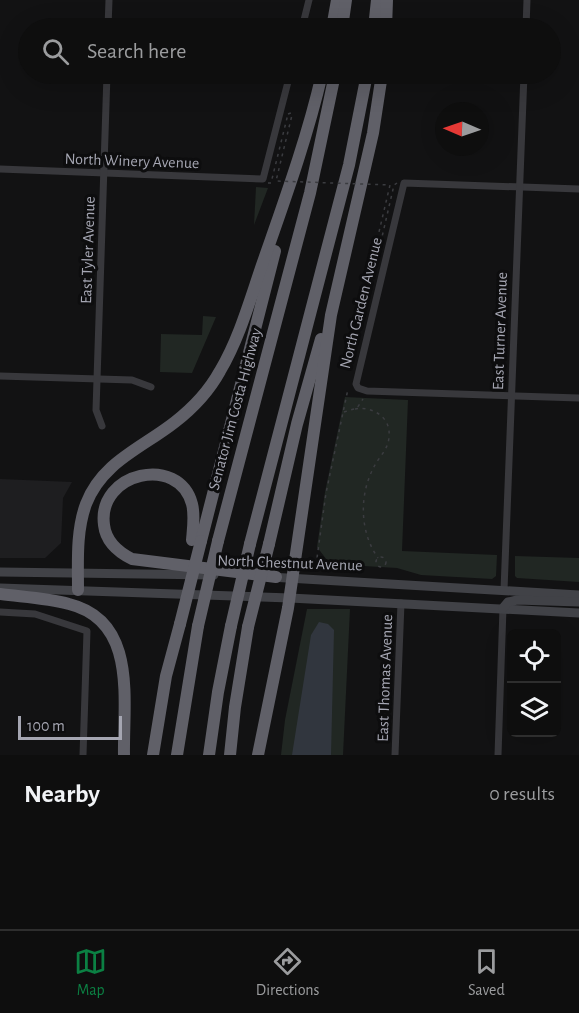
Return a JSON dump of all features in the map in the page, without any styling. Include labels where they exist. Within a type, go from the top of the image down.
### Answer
[{"type":"highway","points":[[334,18],[337,0]]},
{"type":"highway","points":[[343,18],[346,0]]},
{"type":"highway","points":[[375,18],[377,0]]},
{"type":"highway","points":[[386,18],[387,0]]},
{"type":"highway","points":[[153,755],[166,676],[196,540],[319,84]]},
{"type":"highway","name":"Senator Jim Costa Highway","points":[[177,755],[198,626],[218,541],[310,193],[333,84]]},
{"type":"highway","points":[[209,755],[218,692],[250,544],[349,165],[365,84]]},
{"type":"highway","points":[[230,755],[248,627],[297,423],[341,264],[373,133],[380,84]]},
{"type":"highway","points":[[78,590],[81,520],[86,504],[98,481],[113,464],[173,424],[209,388],[224,363],[252,293],[300,158]]},
{"type":"highway","points":[[258,755],[290,598],[328,336],[341,264]]},
{"type":"highway","points":[[196,540],[194,513],[190,499],[182,487],[164,476],[144,474],[131,478],[118,486],[106,504],[104,524],[108,538],[119,551],[132,559],[276,577]]},
{"type":"highway","points":[[0,594],[68,603],[99,618],[112,633],[122,663],[124,755]]},
{"type":"main road","name":"North Chestnut Avenue","points":[[0,572],[276,577],[579,595]]},
{"type":"main road","points":[[0,588],[290,598],[579,613]]},
{"type":"main road","points":[[503,608],[508,602],[517,600],[579,602]]},
{"type":"street","points":[[108,18],[109,0]]},
{"type":"street","points":[[304,18],[309,0]]},
{"type":"street","points":[[526,18],[527,0]]},
{"type":"street","name":"East Tyler Avenue","points":[[102,426],[96,410],[96,379],[107,84]]},
{"type":"street","points":[[262,179],[287,84]]},
{"type":"street","name":"East Turner Avenue","points":[[504,590],[524,84]]},
{"type":"street","name":"North Winery Avenue","points":[[0,169],[262,179]]},
{"type":"street","points":[[404,183],[579,189]]},
{"type":"street","name":"North Garden Avenue","points":[[404,183],[356,379],[358,388],[579,398]]},
{"type":"street","points":[[0,376],[132,380],[151,387]]},
{"type":"street","name":"East Thomas Avenue","points":[[395,755],[401,603]]},
{"type":"street","points":[[498,755],[503,608]]},
{"type":"street","points":[[0,612],[35,614],[87,631],[83,755]]},
{"type":"path","points":[[262,179],[271,183],[288,114],[291,113],[276,181],[390,185],[376,251],[379,250],[394,185],[404,183]]},
{"type":"path","points":[[316,565],[326,493],[348,389]]},
{"type":"path","points":[[355,409],[363,399]]},
{"type":"path","points":[[343,412],[355,409],[376,412],[385,420],[389,430],[388,445],[368,480],[364,504],[366,529],[378,558],[377,565],[384,566],[388,570]]},
{"type":"path","points":[[378,558],[386,560],[384,566]]},
{"type":"shaded area","points":[[256,187],[268,188],[254,225]]},
{"type":"shaded area","points":[[203,316],[216,317],[192,373],[160,372],[161,334],[202,335]]},
{"type":"shaded area","points":[[345,397],[408,400],[402,551],[497,555],[496,576],[492,579],[421,575],[397,568],[330,564],[317,547],[325,492]]},
{"type":"shaded area","points":[[0,479],[72,482],[63,498],[61,543],[45,558],[0,558]]},
{"type":"shaded area","points":[[515,556],[579,558],[579,582],[517,578],[515,576]]},
{"type":"shaded area","points":[[307,609],[350,609],[343,755],[281,755],[285,720]]},
{"type":"shaded area","points":[[319,622],[328,624],[334,630],[331,755],[292,755],[311,635]]}]
